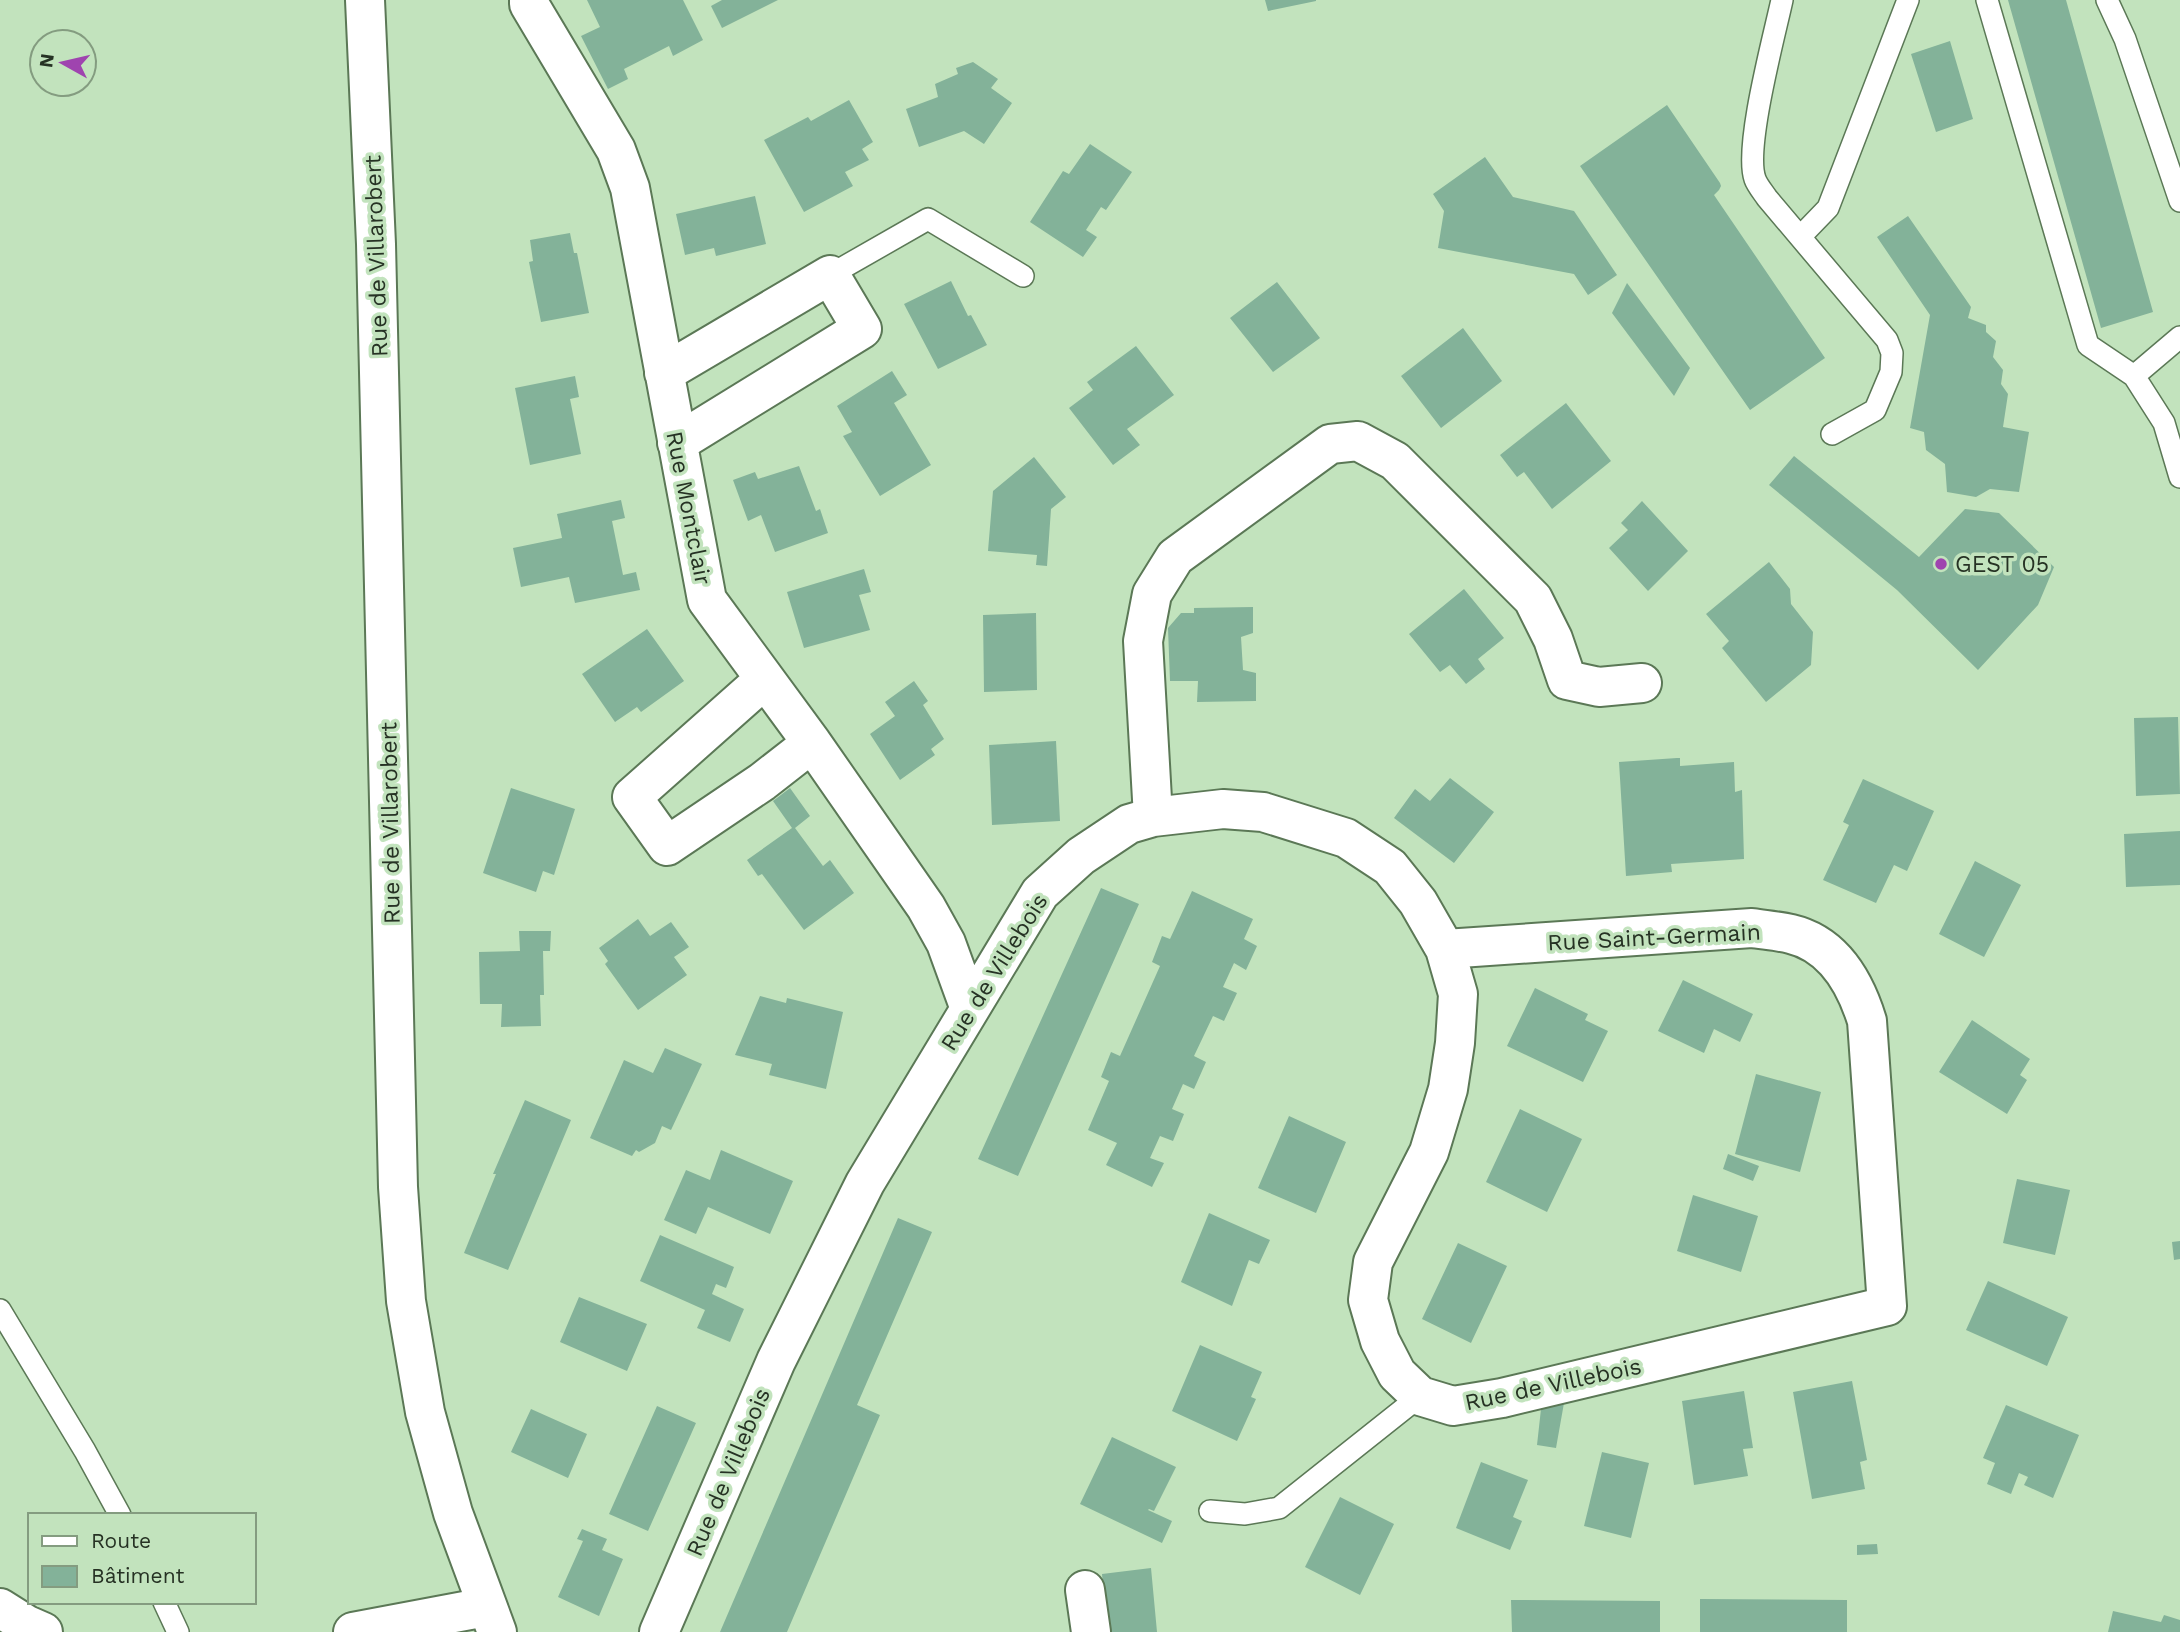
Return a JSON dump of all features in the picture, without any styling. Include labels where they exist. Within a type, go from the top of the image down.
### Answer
[{"type":"street","name":"Rue de Villarobert","points":[[365,0],[376,244],[398,1187],[405,1288],[425,1412],[453,1513],[491,1620]]},
{"type":"street","name":"Rue Montclair","points":[[529,0],[616,150],[630,188],[706,600],[812,743],[926,907],[946,943],[970,1009]]},
{"type":"street","points":[[664,373],[830,275],[862,329],[677,443]]},
{"type":"street","points":[[1153,817],[1143,641],[1152,594],[1175,557],[1330,444],[1358,441],[1395,461],[1534,599],[1553,639],[1567,680],[1599,687],[1642,683]]},
{"type":"street","points":[[765,679],[632,797],[667,846],[762,782],[812,743]]},
{"type":"street","name":"Rue de Villebois","points":[[659,1632],[776,1361],[865,1183],[1040,893],[1090,849],[1129,824],[1153,817],[1223,809],[1264,812],[1346,838],[1390,867],[1418,902],[1445,949],[1458,994],[1455,1043],[1448,1089],[1429,1152],[1373,1262],[1368,1300],[1380,1340],[1397,1374],[1420,1396],[1453,1406],[1502,1398],[1887,1306]]},
{"type":"street","name":"Rue Saint-Germain","points":[[1445,949],[1752,928],[1793,934],[1816,945],[1842,967],[1860,998],[1867,1021],[1887,1306]]},
{"type":"street","points":[[1085,1590],[1091,1632]]},
{"type":"street","points":[[0,1608],[43,1632]]},
{"type":"street","points":[[353,1632],[491,1620]]},
{"type":"lane","points":[[1782,0],[1755,131],[1752,158],[1755,179],[1767,198],[1887,340],[1892,353],[1891,372],[1875,410],[1832,434]]},
{"type":"lane","points":[[1800,237],[1828,208],[1908,0]]},
{"type":"lane","points":[[1987,0],[2088,345],[2134,376],[2172,417],[2180,477]]},
{"type":"lane","points":[[2107,0],[2125,39],[2180,201]]},
{"type":"lane","points":[[830,275],[928,219],[1023,276]]},
{"type":"lane","points":[[2134,376],[2180,337]]},
{"type":"lane","points":[[0,1310],[119,1513]]},
{"type":"lane","points":[[1210,1511],[1245,1514],[1279,1508],[1420,1396]]},
{"type":"lane","points":[[165,1604],[178,1632]]},
{"type":"building","points":[[587,0],[683,0],[703,40],[673,56],[669,46],[624,69],[628,79],[608,89],[581,36],[600,27]]},
{"type":"building","points":[[722,0],[778,0],[722,28],[711,6]]},
{"type":"building","points":[[1265,0],[1316,0],[1316,1],[1268,11]]},
{"type":"building","points":[[2008,0],[2066,0],[2153,312],[2101,328]]},
{"type":"building","points":[[1950,41],[1973,119],[1936,132],[1911,54]]},
{"type":"building","points":[[973,62],[998,79],[991,88],[1012,103],[984,144],[964,131],[919,147],[906,109],[938,97],[935,84],[958,74],[956,68]]},
{"type":"building","points":[[849,100],[873,142],[862,149],[869,160],[845,172],[853,186],[804,212],[764,140],[808,117],[811,121]]},
{"type":"building","points":[[1667,105],[1720,183],[1719,190],[1714,195],[1825,358],[1750,410],[1580,166]]},
{"type":"building","points":[[1090,144],[1132,172],[1106,210],[1101,207],[1086,230],[1097,237],[1083,257],[1030,222],[1063,171],[1069,174]]},
{"type":"building","points":[[1485,157],[1513,197],[1574,211],[1617,275],[1588,295],[1574,274],[1438,248],[1444,211],[1433,194]]},
{"type":"building","points":[[755,196],[766,244],[716,256],[714,248],[685,255],[676,214]]},
{"type":"building","points":[[1908,216],[1971,307],[1968,318],[1986,325],[1986,332],[1996,341],[1993,357],[2003,370],[2001,384],[2008,394],[2003,427],[2029,432],[2019,492],[1990,489],[1976,497],[1947,492],[1945,464],[1926,450],[1924,432],[1910,428],[1930,315],[1877,237]]},
{"type":"building","points":[[570,233],[574,253],[577,253],[589,313],[541,322],[529,262],[533,261],[530,240]]},
{"type":"building","points":[[951,281],[968,316],[971,315],[987,345],[938,369],[904,304]]},
{"type":"building","points":[[1277,282],[1320,338],[1273,372],[1230,318]]},
{"type":"building","points":[[1627,283],[1690,368],[1674,396],[1612,313]]},
{"type":"building","points":[[1463,328],[1502,381],[1441,428],[1401,376]]},
{"type":"building","points":[[1136,346],[1174,395],[1127,429],[1140,445],[1113,465],[1069,408],[1093,390],[1087,382]]},
{"type":"building","points":[[892,371],[907,395],[894,403],[931,465],[880,496],[843,436],[852,432],[837,406]]},
{"type":"building","points":[[575,376],[579,397],[570,399],[581,454],[530,465],[515,388]]},
{"type":"building","points":[[1566,403],[1611,461],[1552,509],[1524,472],[1517,477],[1500,455]]},
{"type":"building","points":[[1794,456],[1919,557],[1965,509],[1999,513],[2054,567],[2038,605],[1978,670],[1897,590],[1769,485]]},
{"type":"building","points":[[1034,457],[1066,497],[1051,509],[1047,566],[1036,565],[1037,555],[988,551],[993,491]]},
{"type":"building","points":[[799,466],[816,511],[820,509],[828,533],[775,552],[761,515],[748,521],[733,480],[755,472],[758,479]]},
{"type":"building","points":[[621,500],[625,518],[612,521],[623,575],[636,572],[640,590],[575,603],[569,577],[521,587],[513,548],[562,538],[557,514]]},
{"type":"building","points":[[1642,501],[1688,551],[1648,591],[1609,548],[1628,530],[1621,523]]},
{"type":"building","points":[[1769,562],[1790,589],[1791,604],[1813,632],[1811,665],[1766,702],[1722,648],[1729,641],[1706,614]]},
{"type":"building","points":[[864,569],[871,592],[859,595],[870,630],[804,648],[787,592]]},
{"type":"building","points":[[1464,589],[1504,638],[1478,659],[1485,669],[1466,684],[1450,665],[1440,672],[1409,634]]},
{"type":"building","points":[[1253,607],[1253,633],[1241,637],[1243,670],[1256,673],[1256,701],[1197,702],[1198,681],[1170,681],[1168,628],[1181,613],[1194,613],[1194,608]]},
{"type":"building","points":[[1036,613],[1037,690],[984,692],[983,615]]},
{"type":"building","points":[[647,629],[684,681],[641,712],[637,707],[615,722],[582,674]]},
{"type":"building","points":[[914,681],[928,701],[923,705],[944,739],[931,749],[935,755],[900,780],[870,734],[895,716],[885,702]]},
{"type":"building","points":[[2178,717],[2180,794],[2136,796],[2134,718]]},
{"type":"building","points":[[1056,741],[1060,821],[992,825],[989,745]]},
{"type":"building","points":[[1680,758],[1680,766],[1734,762],[1735,792],[1742,790],[1744,859],[1671,864],[1672,872],[1626,876],[1619,762]]},
{"type":"building","points":[[1450,778],[1494,812],[1454,863],[1394,818],[1415,789],[1430,801]]},
{"type":"building","points":[[1863,779],[1934,811],[1907,871],[1894,865],[1876,903],[1823,880],[1849,825],[1843,822]]},
{"type":"building","points":[[511,788],[575,809],[554,875],[543,871],[536,892],[483,873]]},
{"type":"building","points":[[790,788],[810,816],[795,828],[823,866],[830,860],[854,893],[804,930],[762,874],[758,876],[747,860],[792,828],[773,801]]},
{"type":"building","points":[[2180,831],[2180,885],[2126,887],[2124,834]]},
{"type":"building","points":[[1975,861],[2021,885],[1984,957],[1939,934]]},
{"type":"building","points":[[1101,888],[1139,904],[1018,1176],[978,1159]]},
{"type":"building","points":[[1192,891],[1253,919],[1244,939],[1257,946],[1246,970],[1234,963],[1223,987],[1237,993],[1224,1021],[1213,1016],[1194,1056],[1206,1062],[1194,1089],[1183,1084],[1172,1109],[1184,1114],[1173,1141],[1160,1136],[1150,1158],[1164,1163],[1152,1187],[1106,1165],[1117,1143],[1088,1130],[1109,1081],[1101,1077],[1111,1052],[1120,1056],[1160,966],[1152,962],[1162,936],[1170,939]]},
{"type":"building","points":[[638,919],[650,936],[671,922],[689,947],[674,957],[687,975],[638,1010],[605,964],[608,961],[599,948]]},
{"type":"building","points":[[519,931],[551,931],[550,951],[543,951],[544,995],[540,995],[541,1026],[501,1027],[502,1004],[480,1004],[479,952],[520,951]]},
{"type":"building","points":[[1683,980],[1753,1014],[1740,1042],[1714,1029],[1704,1053],[1658,1031]]},
{"type":"building","points":[[1535,988],[1588,1014],[1585,1020],[1608,1031],[1583,1082],[1507,1046]]},
{"type":"building","points":[[760,996],[786,1003],[787,998],[843,1012],[826,1089],[769,1075],[772,1064],[735,1055]]},
{"type":"building","points":[[1972,1020],[2030,1059],[2020,1075],[2027,1080],[2007,1114],[1939,1072]]},
{"type":"building","points":[[665,1048],[702,1064],[671,1130],[662,1126],[655,1143],[639,1152],[636,1150],[632,1156],[590,1138],[624,1060],[653,1073]]},
{"type":"building","points":[[1756,1074],[1821,1092],[1800,1172],[1735,1154]]},
{"type":"building","points":[[525,1100],[571,1120],[508,1270],[464,1253],[496,1174],[493,1174]]},
{"type":"building","points":[[1520,1109],[1582,1139],[1547,1212],[1486,1182]]},
{"type":"building","points":[[1289,1116],[1346,1142],[1316,1213],[1258,1188]]},
{"type":"building","points":[[721,1150],[793,1181],[770,1234],[708,1207],[696,1234],[664,1220],[686,1170],[710,1180]]},
{"type":"building","points":[[1728,1154],[1759,1166],[1753,1181],[1723,1169]]},
{"type":"building","points":[[2017,1179],[2070,1190],[2055,1255],[2003,1243]]},
{"type":"building","points":[[1693,1195],[1758,1216],[1741,1272],[1677,1251]]},
{"type":"building","points":[[1209,1213],[1270,1240],[1259,1264],[1249,1260],[1232,1306],[1181,1282]]},
{"type":"building","points":[[898,1218],[932,1232],[857,1405],[880,1415],[787,1632],[720,1632]]},
{"type":"building","points":[[660,1235],[734,1267],[726,1288],[716,1284],[712,1294],[744,1309],[730,1342],[697,1328],[705,1310],[640,1281]]},
{"type":"building","points":[[2180,1241],[2180,1259],[2174,1260],[2172,1242]]},
{"type":"building","points":[[1458,1243],[1507,1266],[1471,1343],[1422,1319]]},
{"type":"building","points":[[1988,1281],[2068,1317],[2047,1366],[1966,1330]]},
{"type":"building","points":[[579,1297],[647,1324],[627,1371],[560,1342]]},
{"type":"building","points":[[1200,1345],[1262,1372],[1251,1397],[1256,1399],[1237,1441],[1172,1411]]},
{"type":"building","points":[[1852,1381],[1867,1460],[1860,1462],[1865,1489],[1812,1499],[1793,1392]]},
{"type":"building","points":[[1744,1391],[1753,1448],[1743,1449],[1748,1476],[1694,1485],[1682,1401]]},
{"type":"building","points":[[1564,1403],[1556,1448],[1537,1445],[1541,1409]]},
{"type":"building","points":[[2006,1405],[2079,1435],[2053,1498],[2024,1485],[2028,1477],[2019,1473],[2011,1494],[1987,1484],[1995,1463],[1983,1458]]},
{"type":"building","points":[[657,1406],[696,1423],[648,1531],[609,1514]]},
{"type":"building","points":[[531,1409],[587,1434],[568,1478],[511,1452]]},
{"type":"building","points":[[1112,1437],[1176,1467],[1154,1511],[1148,1510],[1172,1521],[1162,1543],[1080,1504]]},
{"type":"building","points":[[1602,1452],[1649,1463],[1631,1538],[1584,1526]]},
{"type":"building","points":[[1481,1462],[1528,1480],[1513,1517],[1522,1521],[1510,1550],[1456,1528]]},
{"type":"building","points":[[1340,1497],[1394,1524],[1360,1595],[1305,1567]]},
{"type":"building","points":[[582,1529],[607,1539],[602,1550],[623,1559],[599,1616],[558,1597],[583,1541],[577,1539]]},
{"type":"building","points":[[1877,1544],[1878,1554],[1857,1555],[1857,1545]]},
{"type":"building","points":[[1151,1568],[1157,1632],[1107,1632],[1102,1574]]},
{"type":"building","points":[[1700,1599],[1847,1600],[1847,1632],[1700,1632]]},
{"type":"building","points":[[1511,1600],[1660,1601],[1660,1632],[1512,1632]]},
{"type":"building","points":[[2113,1611],[2161,1622],[2164,1615],[2180,1620],[2180,1632],[2108,1632]]},
{"type":"place","name":"GEST 05","points":[[1941,564]]}]
